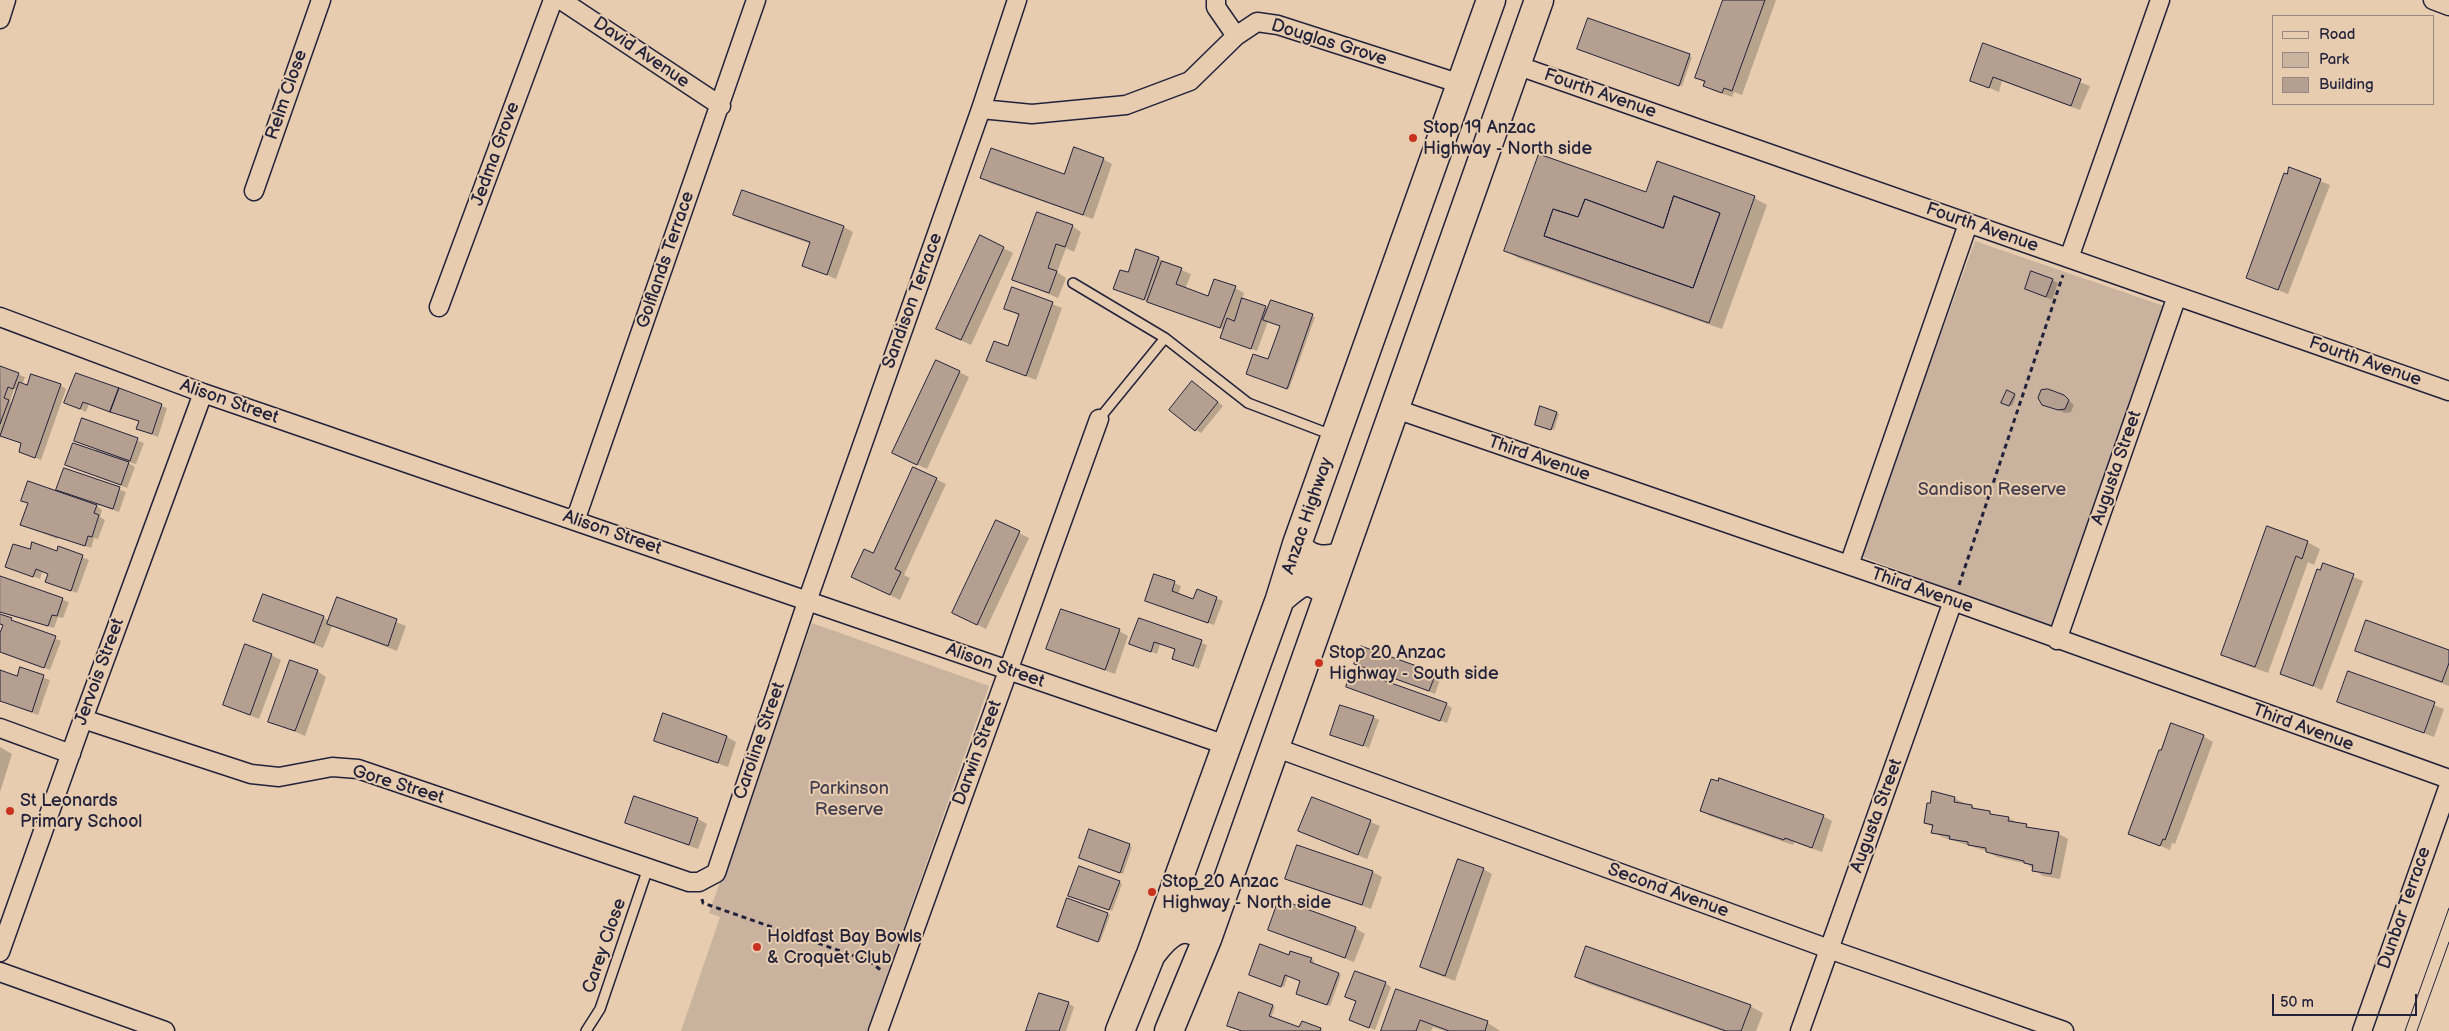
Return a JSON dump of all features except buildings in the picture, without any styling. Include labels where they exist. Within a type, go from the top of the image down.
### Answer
[{"type":"highway","name":"Anzac Highway","points":[[1120,1031],[1151,954],[1280,598],[1297,544],[1491,0]]},
{"type":"highway","points":[[1169,1031],[1221,897],[1539,0]]},
{"type":"highway","points":[[1297,544],[1302,552],[1313,558],[1330,561],[1341,556]]},
{"type":"highway","points":[[1280,598],[1300,582],[1309,581],[1328,593]]},
{"type":"highway","points":[[1174,891],[1178,901],[1192,905],[1208,905],[1221,897]]},
{"type":"highway","points":[[1151,954],[1164,937],[1176,930],[1188,928],[1197,930],[1206,938]]},
{"type":"street","points":[[0,19],[6,0]]},
{"type":"street","name":"Relm Close","points":[[254,191],[321,0]]},
{"type":"street","name":"Jedma Grove","points":[[439,307],[553,0]]},
{"type":"street","name":"David Avenue","points":[[561,0],[721,106]]},
{"type":"street","name":"Golflands Terrace","points":[[575,520],[721,106],[756,0]]},
{"type":"street","name":"Sandison Terrace","points":[[807,600],[981,109],[1017,0]]},
{"type":"street","points":[[1216,0],[1216,8],[1236,36]]},
{"type":"street","points":[[2068,258],[2160,0]]},
{"type":"street","points":[[2433,0],[2449,6]]},
{"type":"street","name":"Douglas Grove","points":[[981,109],[1032,114],[1126,105],[1190,81],[1236,36],[1257,22],[1278,25],[1460,84]]},
{"type":"street","name":"Fourth Avenue","points":[[1516,65],[2449,391]]},
{"type":"street","points":[[1849,565],[1968,224]]},
{"type":"street","name":"Augusta Street","points":[[2058,640],[2177,296]]},
{"type":"street","name":"Alison Street","points":[[0,317],[203,394],[575,520],[1226,745]]},
{"type":"street","name":"Jervois Street","points":[[0,952],[83,719],[203,394]]},
{"type":"street","name":"Third Avenue","points":[[1393,408],[1953,601],[2449,779]]},
{"type":"street","name":"Darwin Street","points":[[878,1031],[1099,419]]},
{"type":"street","name":"Caroline Street","points":[[704,880],[716,873],[807,600]]},
{"type":"street","name":"Augusta Street","points":[[1800,1031],[1953,601]]},
{"type":"street","name":"Gore Street","points":[[83,719],[251,774],[279,777],[332,767],[358,770],[688,882],[704,880]]},
{"type":"street","points":[[0,728],[71,754]]},
{"type":"street","name":"Second Avenue","points":[[1274,747],[1829,949],[2064,1031]]},
{"type":"street","name":"Dunbar Terrace","points":[[2362,1031],[2449,785]]},
{"type":"street","points":[[0,972],[165,1031]]},
{"type":"lane","points":[[1073,283],[1165,338],[1248,403],[1336,436]]},
{"type":"lane","points":[[1099,419],[1165,338]]},
{"type":"lane","name":"Carey Close","points":[[586,1031],[600,1008],[648,868]]},
{"type":"path","points":[[1953,601],[2068,258]]},
{"type":"path","points":[[704,880],[703,903],[869,961],[896,982]]},
{"type":"green space","name":"Sandison Reserve","points":[[1975,241],[2164,306],[2051,626],[1860,556]]},
{"type":"green space","name":"Parkinson Reserve","points":[[812,623],[989,686],[867,1031],[681,1031],[720,917],[709,913]]},
{"type":"tram line","points":[[2405,1031],[2449,908]]},
{"type":"tram line","points":[[2417,1031],[2449,942]]},
{"type":"place","name":"Stop 19 Anzac Highway - North side","points":[[1413,138]]},
{"type":"place","name":"Stop 20 Anzac Highway - South side","points":[[1319,663]]},
{"type":"place","name":"St Leonards Primary School","points":[[10,811]]},
{"type":"place","name":"Stop 20 Anzac Highway - North side","points":[[1152,892]]},
{"type":"place","name":"Holdfast Bay Bowls & Croquet Club","points":[[757,947]]}]
